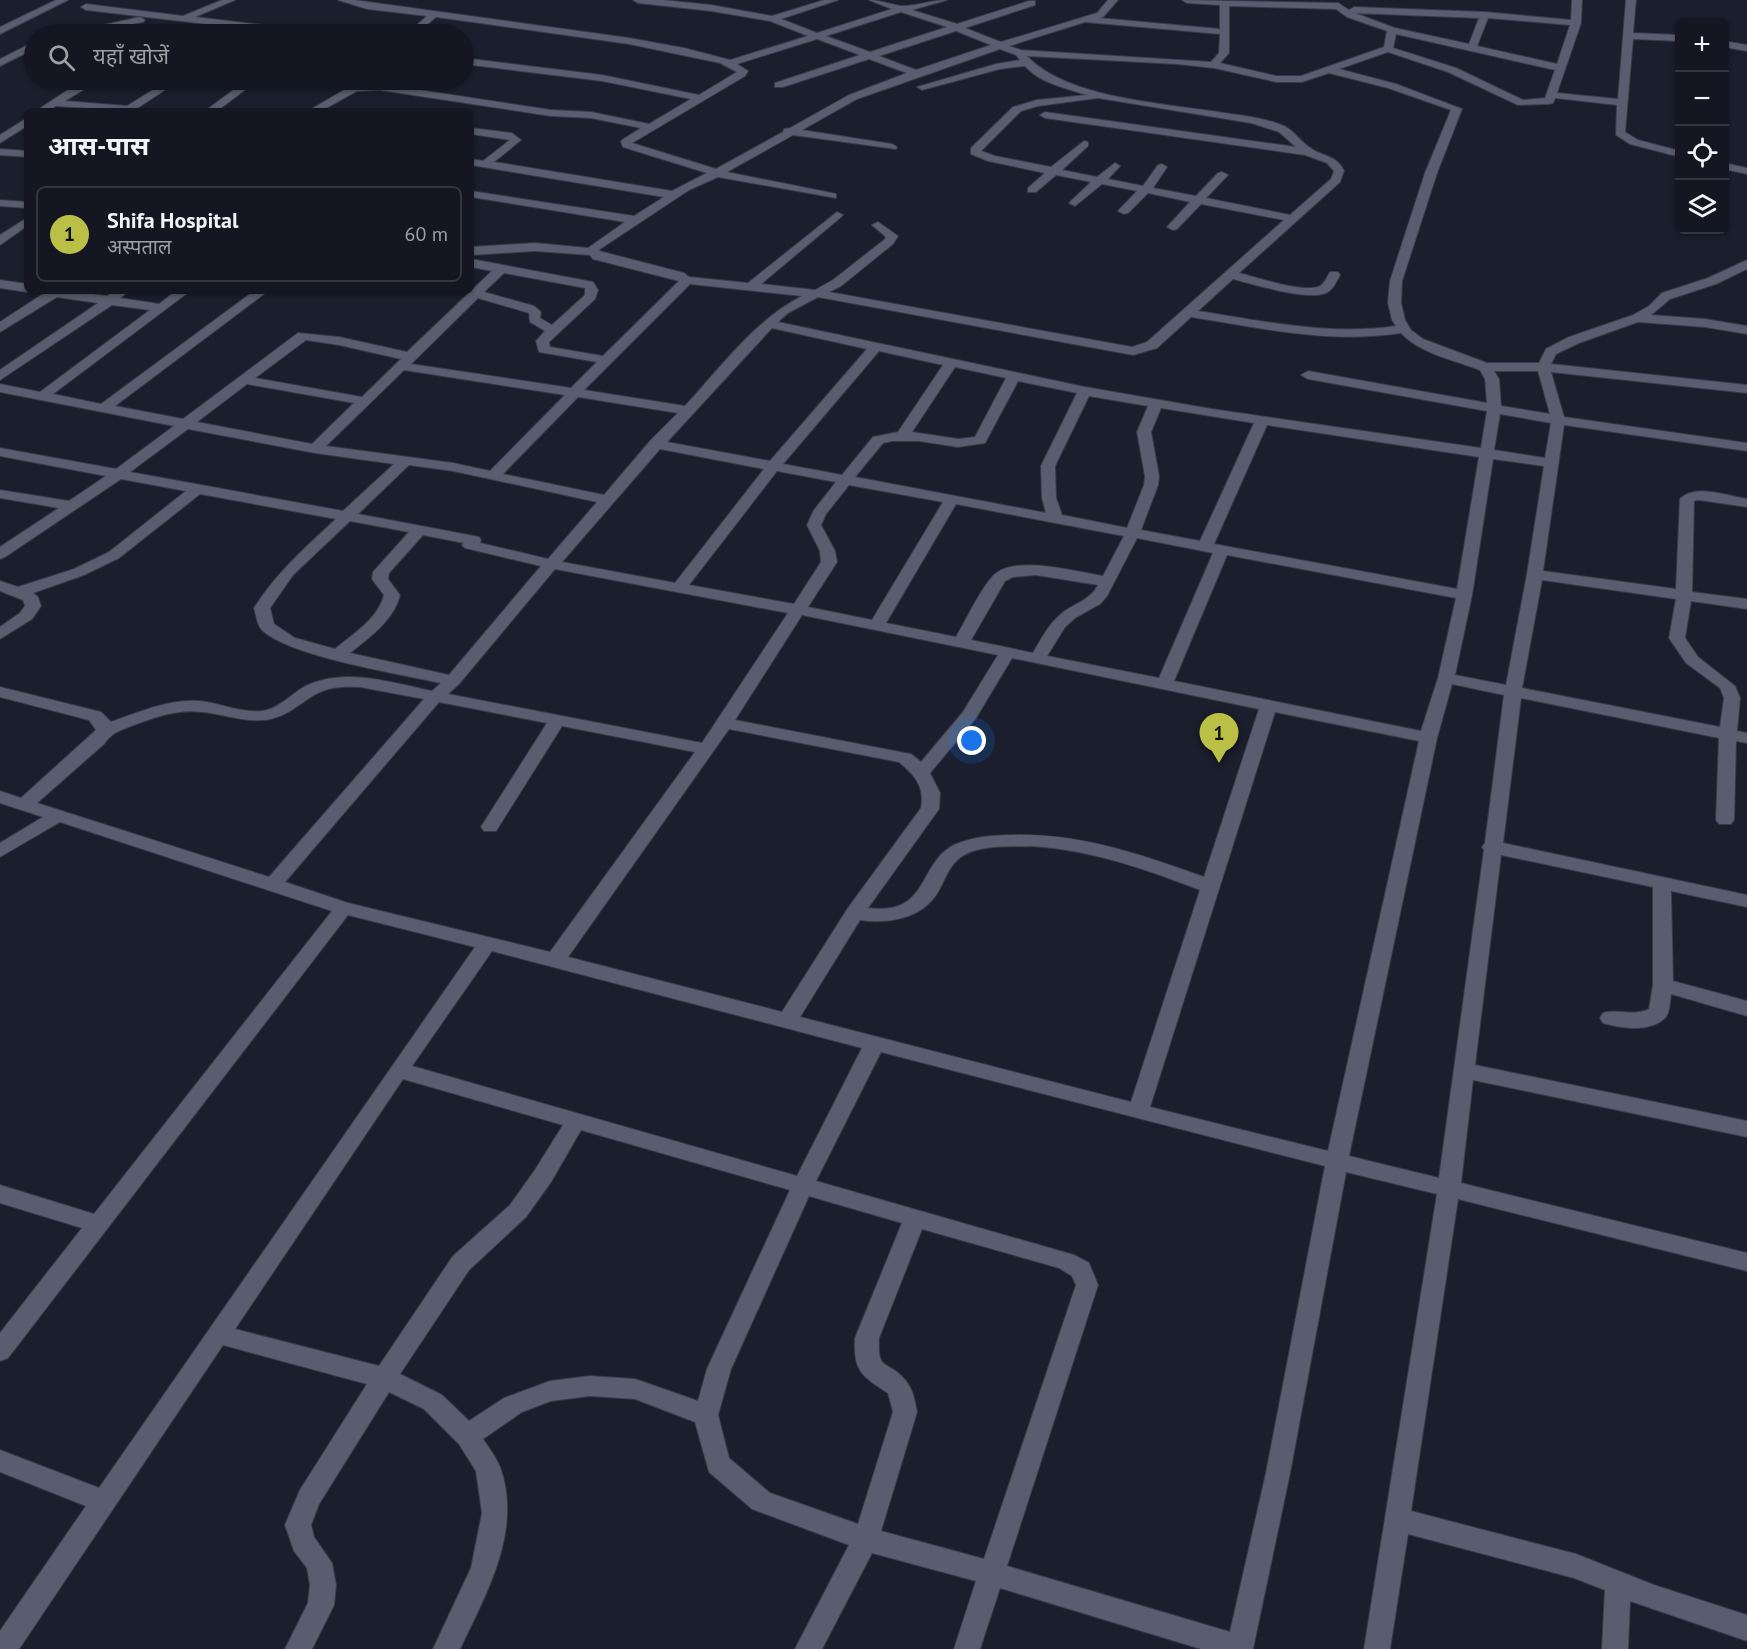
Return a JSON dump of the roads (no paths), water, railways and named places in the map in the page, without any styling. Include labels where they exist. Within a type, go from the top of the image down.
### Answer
[{"type":"street","points":[[34,0],[60,2]]},
{"type":"street","points":[[184,18],[230,0]]},
{"type":"street","points":[[343,0],[367,6],[617,38],[685,50],[731,63],[741,68],[743,71],[741,74],[650,127],[626,142],[627,145],[717,173],[831,196]]},
{"type":"street","points":[[638,0],[740,12],[772,19],[916,73]]},
{"type":"street","points":[[772,19],[832,0]]},
{"type":"street","points":[[874,0],[1002,45],[1022,58],[1041,76],[1101,96],[1281,128],[1293,136],[1309,153]]},
{"type":"street","points":[[731,63],[902,9],[942,0]]},
{"type":"street","points":[[592,252],[594,247],[673,195],[853,97],[916,73],[1105,12],[1113,0]]},
{"type":"street","points":[[1187,0],[1338,6],[1350,15],[1392,30],[1561,68]]},
{"type":"street","points":[[922,87],[1022,58],[1160,60],[1214,65],[1276,79],[1302,79],[1388,49],[1452,70],[1522,103],[1543,103],[1549,101],[1576,23],[1577,0]]},
{"type":"street","points":[[1631,0],[1619,129],[1623,136],[1634,142],[1675,153]]},
{"type":"street","points":[[0,31],[60,2]]},
{"type":"street","points":[[1214,65],[1224,53],[1225,2]]},
{"type":"street","points":[[779,85],[1032,3]]},
{"type":"street","points":[[86,7],[236,24]]},
{"type":"street","points":[[1343,10],[1483,11],[1576,23]]},
{"type":"street","points":[[1472,48],[1483,11]]},
{"type":"street","points":[[423,24],[434,15]]},
{"type":"street","points":[[120,24],[162,16]]},
{"type":"street","points":[[1083,20],[1225,32]]},
{"type":"street","points":[[1388,49],[1387,44],[1392,30]]},
{"type":"street","points":[[1629,36],[1675,38]]},
{"type":"street","points":[[1729,45],[1747,48]]},
{"type":"street","points":[[0,63],[24,50]]},
{"type":"street","points":[[474,62],[602,78],[700,98]]},
{"type":"street","points":[[1330,70],[1392,86],[1457,109],[1431,173],[1396,281],[1393,298],[1402,329],[1417,342],[1485,367],[1543,367],[1747,389]]},
{"type":"street","points":[[45,108],[75,90]]},
{"type":"street","points":[[130,108],[159,90]]},
{"type":"street","points":[[214,108],[239,90]]},
{"type":"street","points":[[318,108],[351,90]]},
{"type":"street","points":[[397,90],[551,113],[591,115],[650,127]]},
{"type":"street","points":[[1551,95],[1623,103]]},
{"type":"street","points":[[1101,96],[1037,103],[1017,109],[976,148],[975,152],[992,159],[1294,219]]},
{"type":"street","points":[[52,103],[106,108]]},
{"type":"street","points":[[474,251],[535,247],[592,252],[597,256],[680,276],[686,280],[821,294],[1133,351],[1152,345],[1189,313],[1336,180],[1339,171],[1336,163],[1325,156],[1045,115]]},
{"type":"street","points":[[0,140],[24,123]]},
{"type":"street","points":[[474,131],[512,136],[516,140],[485,164]]},
{"type":"street","points":[[788,131],[892,147]]},
{"type":"street","points":[[1032,190],[1084,144]]},
{"type":"street","points":[[0,152],[24,154]]},
{"type":"street","points":[[474,162],[673,195]]},
{"type":"street","points":[[1075,204],[1115,166]]},
{"type":"street","points":[[1124,211],[1146,189],[1162,167]]},
{"type":"street","points":[[1729,167],[1747,171]]},
{"type":"street","points":[[1173,227],[1222,175]]},
{"type":"street","points":[[474,195],[513,203],[636,220]]},
{"type":"street","points":[[0,203],[24,205]]},
{"type":"street","points":[[749,288],[837,215]]},
{"type":"street","points":[[0,242],[24,223]]},
{"type":"street","points":[[273,884],[435,697],[453,681],[550,564],[655,444],[769,324],[784,310],[821,294],[837,284],[889,242],[892,236],[878,225]]},
{"type":"street","points":[[474,263],[589,285],[592,290],[591,296],[542,341],[544,349],[606,360]]},
{"type":"street","points":[[1377,1649],[1449,1188],[1491,847],[1513,693],[1535,574],[1558,420],[1543,367],[1551,352],[1574,340],[1637,318],[1653,309],[1666,296],[1712,281],[1747,264]]},
{"type":"street","points":[[475,293],[502,268]]},
{"type":"street","points":[[1231,275],[1309,292],[1320,291],[1327,287],[1334,275]]},
{"type":"street","points":[[494,475],[606,360],[684,285],[686,280]]},
{"type":"street","points":[[0,284],[24,288]]},
{"type":"street","points":[[475,293],[531,309],[535,312],[534,319],[553,332]]},
{"type":"street","points":[[0,328],[49,294]]},
{"type":"street","points":[[66,294],[160,308]]},
{"type":"street","points":[[0,376],[119,294]]},
{"type":"street","points":[[41,397],[180,294]]},
{"type":"street","points":[[104,408],[258,294]]},
{"type":"street","points":[[315,449],[474,294]]},
{"type":"street","points":[[1189,313],[1322,333],[1359,335],[1402,329]]},
{"type":"street","points":[[1637,318],[1705,323],[1747,330]]},
{"type":"street","points":[[769,324],[1085,391],[1262,421],[1551,463]]},
{"type":"street","points":[[0,554],[69,505],[117,475],[303,336],[339,341],[405,362],[687,410]]},
{"type":"street","points":[[679,588],[774,467],[875,348]]},
{"type":"street","points":[[903,435],[951,363]]},
{"type":"street","points":[[875,1043],[803,1185],[719,1369],[706,1414],[718,1464],[761,1501],[866,1539],[991,1573],[1240,1649],[1278,1473],[1337,1160],[1428,738],[1446,678],[1464,596],[1489,454],[1494,409],[1492,379],[1485,367]]},
{"type":"street","points":[[555,960],[725,723],[829,562],[829,551],[814,525],[819,513],[878,440],[890,435],[903,435],[969,443],[980,440],[1014,375]]},
{"type":"street","points":[[1308,375],[1558,420],[1747,447]]},
{"type":"street","points":[[245,380],[364,401]]},
{"type":"street","points":[[0,388],[315,449],[494,475],[606,500]]},
{"type":"street","points":[[1055,518],[1049,498],[1048,465],[1085,391]]},
{"type":"street","points":[[1038,659],[1059,624],[1069,615],[1094,601],[1102,593],[1132,534],[1151,485],[1152,476],[1144,432],[1156,403]]},
{"type":"street","points":[[1164,686],[1262,421]]},
{"type":"street","points":[[655,444],[1464,596]]},
{"type":"street","points":[[0,452],[420,529],[550,564],[799,610],[1428,738]]},
{"type":"street","points":[[404,462],[288,572],[262,608],[267,627],[290,641],[338,655],[453,681]]},
{"type":"street","points":[[20,592],[79,572],[114,555],[197,489]]},
{"type":"street","points":[[0,494],[69,505]]},
{"type":"street","points":[[1725,820],[1728,734],[1732,698],[1727,686],[1692,660],[1677,638],[1684,596],[1687,499],[1698,495],[1747,503]]},
{"type":"street","points":[[876,626],[951,500]]},
{"type":"street","points":[[338,655],[384,613],[391,603],[392,595],[380,579],[381,572],[420,529]]},
{"type":"street","points":[[961,643],[999,578],[1007,572],[1025,570],[1108,582]]},
{"type":"street","points":[[1535,574],[1747,604]]},
{"type":"street","points":[[0,586],[30,597],[33,606],[26,616],[0,634]]},
{"type":"street","points":[[922,772],[970,714],[1007,653]]},
{"type":"street","points":[[1446,678],[1747,738]]},
{"type":"street","points":[[24,804],[98,740],[105,730],[166,710],[188,706],[211,707],[254,716],[269,715],[285,710],[309,691],[340,681],[360,682],[706,749]]},
{"type":"street","points":[[0,692],[94,716],[103,723],[105,730]]},
{"type":"street","points":[[1138,1112],[1268,707]]},
{"type":"street","points":[[490,827],[558,720]]},
{"type":"street","points":[[725,723],[905,758],[922,772],[934,796],[930,809],[855,913],[787,1021]]},
{"type":"street","points":[[0,797],[344,908],[555,960],[1138,1112],[1747,1262]]},
{"type":"street","points":[[0,851],[59,815]]},
{"type":"street","points":[[855,913],[883,916],[908,909],[927,894],[941,865],[957,851],[985,842],[1032,838],[1077,844],[1122,855],[1209,886]]},
{"type":"street","points":[[1491,847],[1747,901]]},
{"type":"street","points":[[1610,1018],[1635,1022],[1649,1019],[1658,1013],[1663,985],[1662,883]]},
{"type":"street","points":[[0,1351],[344,908]]},
{"type":"street","points":[[3,1649],[486,944]]},
{"type":"street","points":[[1663,985],[1738,1005],[1747,1010]]},
{"type":"street","points":[[1464,1070],[1747,1129]]},
{"type":"street","points":[[398,1071],[915,1217],[1066,1261],[1081,1270],[1087,1285],[967,1649]]},
{"type":"street","points":[[298,1649],[321,1605],[323,1585],[319,1563],[303,1544],[298,1525],[309,1498],[384,1378],[461,1263],[518,1211],[543,1176],[576,1121]]},
{"type":"street","points":[[0,1194],[97,1224]]},
{"type":"street","points":[[808,1649],[866,1539],[905,1412],[902,1396],[896,1386],[876,1374],[866,1358],[867,1338],[915,1217]]},
{"type":"street","points":[[218,1334],[384,1378],[433,1402],[468,1436],[488,1469],[495,1513],[484,1569],[446,1649]]},
{"type":"street","points":[[468,1436],[513,1405],[550,1391],[590,1386],[635,1389],[706,1414]]},
{"type":"street","points":[[0,1461],[104,1501]]},
{"type":"street","points":[[1396,1519],[1576,1566],[1652,1598],[1747,1628]]},
{"type":"street","points":[[1615,1649],[1618,1582]]},
{"type":"place","name":"Shifa Hospital","points":[[1219,763]]}]
